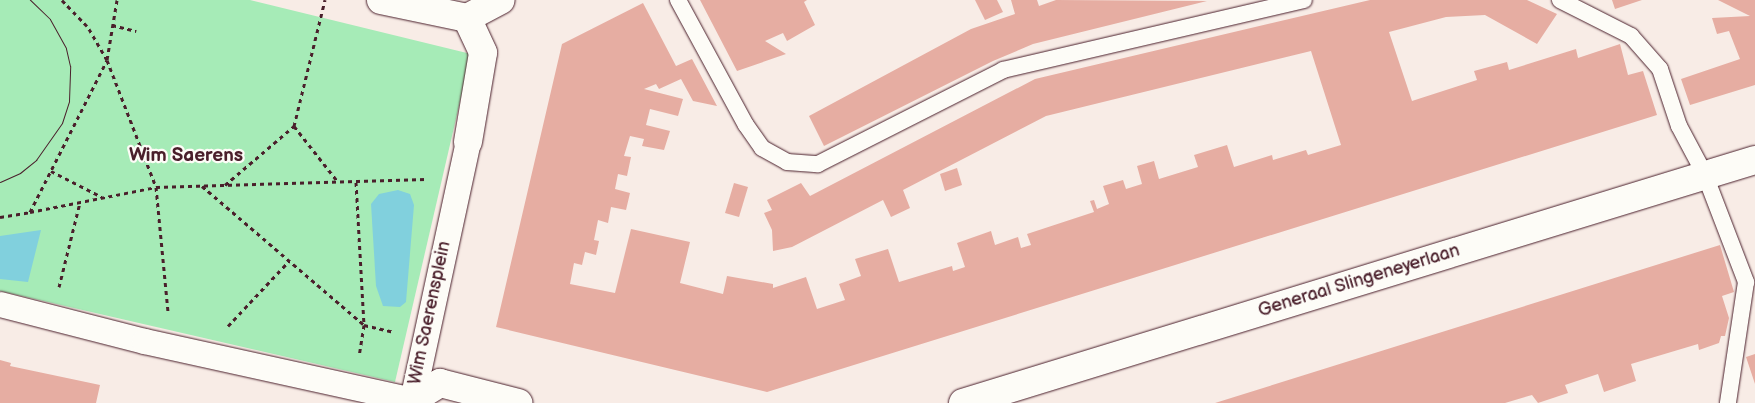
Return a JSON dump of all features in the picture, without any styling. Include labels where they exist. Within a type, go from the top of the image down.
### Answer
[{"type":"street","points":[[381,0],[467,18],[501,0]]},
{"type":"street","name":"Wim Saerensplein","points":[[0,304],[353,386],[410,402],[468,142],[483,53],[467,18]]},
{"type":"street","name":"Generaal Slingeneyerlaan","points":[[963,403],[1755,160]]},
{"type":"street","points":[[410,402],[440,384],[518,403]]},
{"type":"lane","points":[[678,0],[746,125],[762,148],[787,162],[818,164],[1004,70],[1304,0]]},
{"type":"lane","points":[[1560,0],[1631,36],[1660,70],[1679,126],[1705,175],[1746,282],[1728,403]]},
{"type":"path","points":[[62,0],[88,26],[107,60],[156,187],[171,345]]},
{"type":"path","points":[[30,212],[107,60],[117,0]]},
{"type":"path","points":[[225,185],[294,126],[325,0]]},
{"type":"path","points":[[112,25],[136,30]]},
{"type":"path","points":[[294,126],[338,182]]},
{"type":"path","points":[[51,171],[103,197]]},
{"type":"path","points":[[0,217],[156,187],[459,178]]},
{"type":"path","points":[[353,386],[364,325],[356,182]]},
{"type":"path","points":[[201,186],[364,325]]},
{"type":"path","points":[[52,317],[80,202]]},
{"type":"path","points":[[204,352],[289,261]]},
{"type":"green space","points":[[0,0],[250,0],[471,54],[395,382],[0,291]]},
{"type":"water","points":[[398,190],[410,194],[414,205],[406,302],[400,307],[383,306],[376,286],[371,204],[379,194]]},
{"type":"water","points":[[41,230],[28,282],[0,279],[0,236]]},
{"type":"building","points":[[700,0],[807,0],[804,2],[815,25],[787,41],[783,33],[765,41],[786,54],[737,71]]},
{"type":"building","points":[[975,0],[997,0],[1003,12],[985,20]]},
{"type":"building","points":[[1011,0],[1037,0],[1039,6],[1056,0],[1207,1],[1033,44],[993,61],[824,146],[809,116],[971,29],[1015,14]]},
{"type":"building","points":[[1370,0],[1527,0],[1557,14],[1537,44],[1485,15],[1446,17],[1389,32],[1412,101],[1477,80],[1474,71],[1507,62],[1509,70],[1576,49],[1578,58],[1620,44],[1628,75],[1643,71],[1657,115],[767,392],[496,327],[562,44],[643,3],[676,66],[692,59],[717,106],[693,101],[681,79],[659,89],[656,84],[644,89],[683,99],[678,116],[650,109],[646,125],[670,131],[664,150],[642,146],[644,139],[630,136],[624,156],[631,157],[627,176],[618,174],[615,189],[630,193],[626,210],[611,207],[608,223],[598,220],[594,240],[599,241],[596,255],[585,252],[582,265],[574,263],[570,284],[615,293],[631,229],[690,242],[680,283],[723,294],[727,276],[773,284],[773,288],[806,277],[817,309],[845,300],[839,284],[861,276],[855,259],[888,249],[899,282],[952,266],[953,271],[965,267],[957,243],[991,231],[995,245],[1018,237],[1021,248],[1031,245],[1027,234],[1094,212],[1090,201],[1094,200],[1097,209],[1109,204],[1103,186],[1123,180],[1126,189],[1142,184],[1137,166],[1154,161],[1159,179],[1198,167],[1194,155],[1227,145],[1234,167],[1272,155],[1273,160],[1306,150],[1308,155],[1341,145],[1311,51],[1046,116],[903,190],[910,208],[891,217],[883,200],[792,247],[773,251],[772,230],[764,213],[772,210],[767,200],[801,183],[810,196],[1035,79]]},
{"type":"building","points":[[1612,0],[1642,0],[1615,9]]},
{"type":"building","points":[[1718,0],[1755,0],[1755,85],[1690,105],[1681,79],[1740,59],[1729,31],[1717,34],[1712,18],[1750,16]]},
{"type":"building","points":[[957,168],[962,185],[945,191],[940,174]]},
{"type":"building","points":[[734,183],[748,187],[739,217],[725,213]]},
{"type":"building","points":[[1720,245],[1734,292],[1722,296],[1729,318],[1725,336],[1721,336],[1719,343],[1699,350],[1698,344],[1631,364],[1636,381],[1604,392],[1598,374],[1565,385],[1568,393],[1538,403],[1532,395],[1505,403],[1215,403]]},
{"type":"building","points":[[1755,354],[1755,384],[1746,357]]},
{"type":"building","points":[[0,360],[11,363],[10,366],[100,385],[96,403],[0,403]]},
{"type":"tram line","points":[[0,182],[20,173],[36,160],[62,123],[69,101],[70,66],[66,48],[50,19],[30,0]]},
{"type":"district","name":"Wim Saerens","points":[[186,156]]}]
